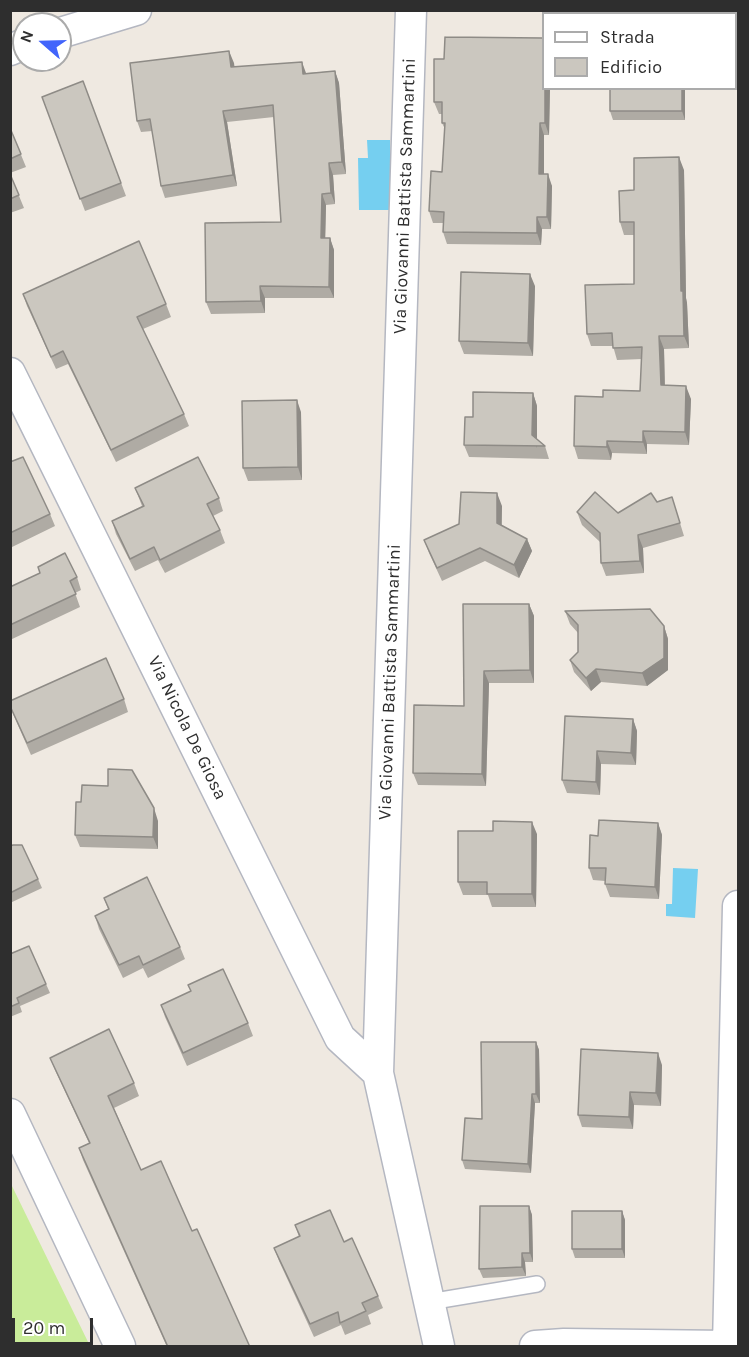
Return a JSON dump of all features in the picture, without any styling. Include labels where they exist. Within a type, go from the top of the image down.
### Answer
[{"type":"street","points":[[72,29],[136,10]]},
{"type":"street","name":"Via Giovanni Battista Sammartini","points":[[411,10],[378,1073],[439,1347]]},
{"type":"street","name":"Via Nicola De Giosa","points":[[10,373],[340,1038],[378,1073]]},
{"type":"street","points":[[535,1347],[564,1344],[728,1346],[738,906]]},
{"type":"street","points":[[10,1114],[120,1347]]},
{"type":"lane","points":[[429,1302],[537,1284]]},
{"type":"green space","points":[[11,1184],[90,1346],[11,1346]]},
{"type":"water","points":[[367,140],[390,140],[391,210],[359,210],[358,158],[368,158]]},
{"type":"water","points":[[673,868],[698,869],[695,918],[666,916],[666,904],[672,904]]},
{"type":"building","points":[[445,37],[542,38],[542,90],[545,90],[545,123],[540,123],[539,174],[548,174],[547,217],[537,217],[537,233],[443,232],[444,212],[429,211],[431,171],[442,172],[445,123],[442,123],[442,102],[434,102],[434,59],[444,59]]},
{"type":"building","points":[[229,51],[231,67],[302,62],[303,74],[335,71],[342,162],[329,163],[331,193],[322,194],[321,238],[330,238],[329,287],[260,286],[261,301],[206,302],[205,223],[281,222],[273,105],[223,111],[233,175],[161,186],[150,119],[137,121],[130,63]]},
{"type":"building","points":[[83,81],[121,183],[80,199],[42,97]]},
{"type":"building","points":[[610,90],[682,90],[682,111],[610,111]]},
{"type":"building","points":[[10,128],[21,154],[10,159]]},
{"type":"building","points":[[679,157],[684,336],[659,336],[661,385],[686,386],[685,432],[643,431],[643,442],[607,441],[607,447],[574,446],[575,396],[603,397],[603,390],[640,391],[642,347],[613,348],[612,333],[587,334],[585,285],[634,284],[634,222],[620,222],[619,191],[634,190],[634,158]]},
{"type":"building","points":[[10,174],[19,195],[10,199]]},
{"type":"building","points":[[139,241],[166,304],[137,317],[184,414],[111,450],[63,351],[51,357],[23,294]]},
{"type":"building","points":[[461,272],[530,274],[528,343],[459,341]]},
{"type":"building","points":[[473,392],[533,393],[532,435],[545,446],[464,445],[465,417],[473,417]]},
{"type":"building","points":[[297,400],[298,467],[243,468],[242,401]]},
{"type":"building","points":[[23,457],[50,514],[10,533],[10,462]]},
{"type":"building","points":[[198,457],[219,498],[207,504],[220,530],[160,560],[154,547],[130,559],[112,521],[144,506],[135,488]]},
{"type":"building","points":[[461,492],[497,493],[497,523],[527,539],[514,565],[480,548],[437,568],[424,540],[459,524]]},
{"type":"building","points":[[595,492],[618,513],[651,493],[657,502],[672,497],[680,523],[638,535],[640,561],[601,563],[600,533],[577,512]]},
{"type":"building","points":[[65,553],[77,577],[70,581],[76,594],[10,625],[10,587],[40,573],[38,567]]},
{"type":"building","points":[[463,604],[529,604],[530,670],[484,671],[482,774],[413,773],[414,705],[464,706]]},
{"type":"building","points":[[650,609],[664,626],[664,658],[642,673],[596,669],[586,678],[570,660],[578,652],[578,625],[565,611]]},
{"type":"building","points":[[106,658],[124,699],[27,743],[10,706],[10,701]]},
{"type":"building","points":[[565,716],[633,719],[631,753],[597,751],[596,782],[562,780]]},
{"type":"building","points":[[108,769],[132,770],[154,808],[153,837],[75,835],[76,802],[81,802],[82,785],[108,786]]},
{"type":"building","points":[[599,820],[658,823],[655,887],[605,884],[606,868],[589,868],[590,835],[598,836]]},
{"type":"building","points":[[493,821],[532,822],[532,894],[487,894],[487,882],[458,882],[458,831],[493,831]]},
{"type":"building","points":[[22,845],[38,879],[10,893],[10,846]]},
{"type":"building","points":[[147,877],[180,947],[143,965],[139,956],[119,965],[95,916],[109,909],[104,898]]},
{"type":"building","points":[[29,946],[46,984],[17,998],[19,1003],[10,1007],[10,954]]},
{"type":"building","points":[[223,969],[248,1023],[183,1053],[161,1005],[191,991],[188,985]]},
{"type":"building","points":[[109,1029],[134,1083],[108,1096],[141,1170],[161,1161],[192,1231],[197,1229],[250,1347],[168,1347],[79,1148],[90,1143],[50,1058]]},
{"type":"building","points":[[481,1042],[536,1042],[536,1094],[532,1094],[528,1164],[462,1160],[465,1118],[482,1119]]},
{"type":"building","points":[[581,1049],[658,1053],[656,1093],[630,1092],[629,1117],[578,1115]]},
{"type":"building","points":[[480,1206],[529,1206],[530,1253],[522,1253],[522,1267],[479,1269]]},
{"type":"building","points":[[330,1210],[344,1242],[352,1238],[378,1296],[362,1303],[366,1311],[340,1323],[338,1312],[310,1324],[274,1248],[300,1236],[295,1225]]},
{"type":"building","points":[[572,1211],[622,1211],[622,1249],[572,1249]]}]
